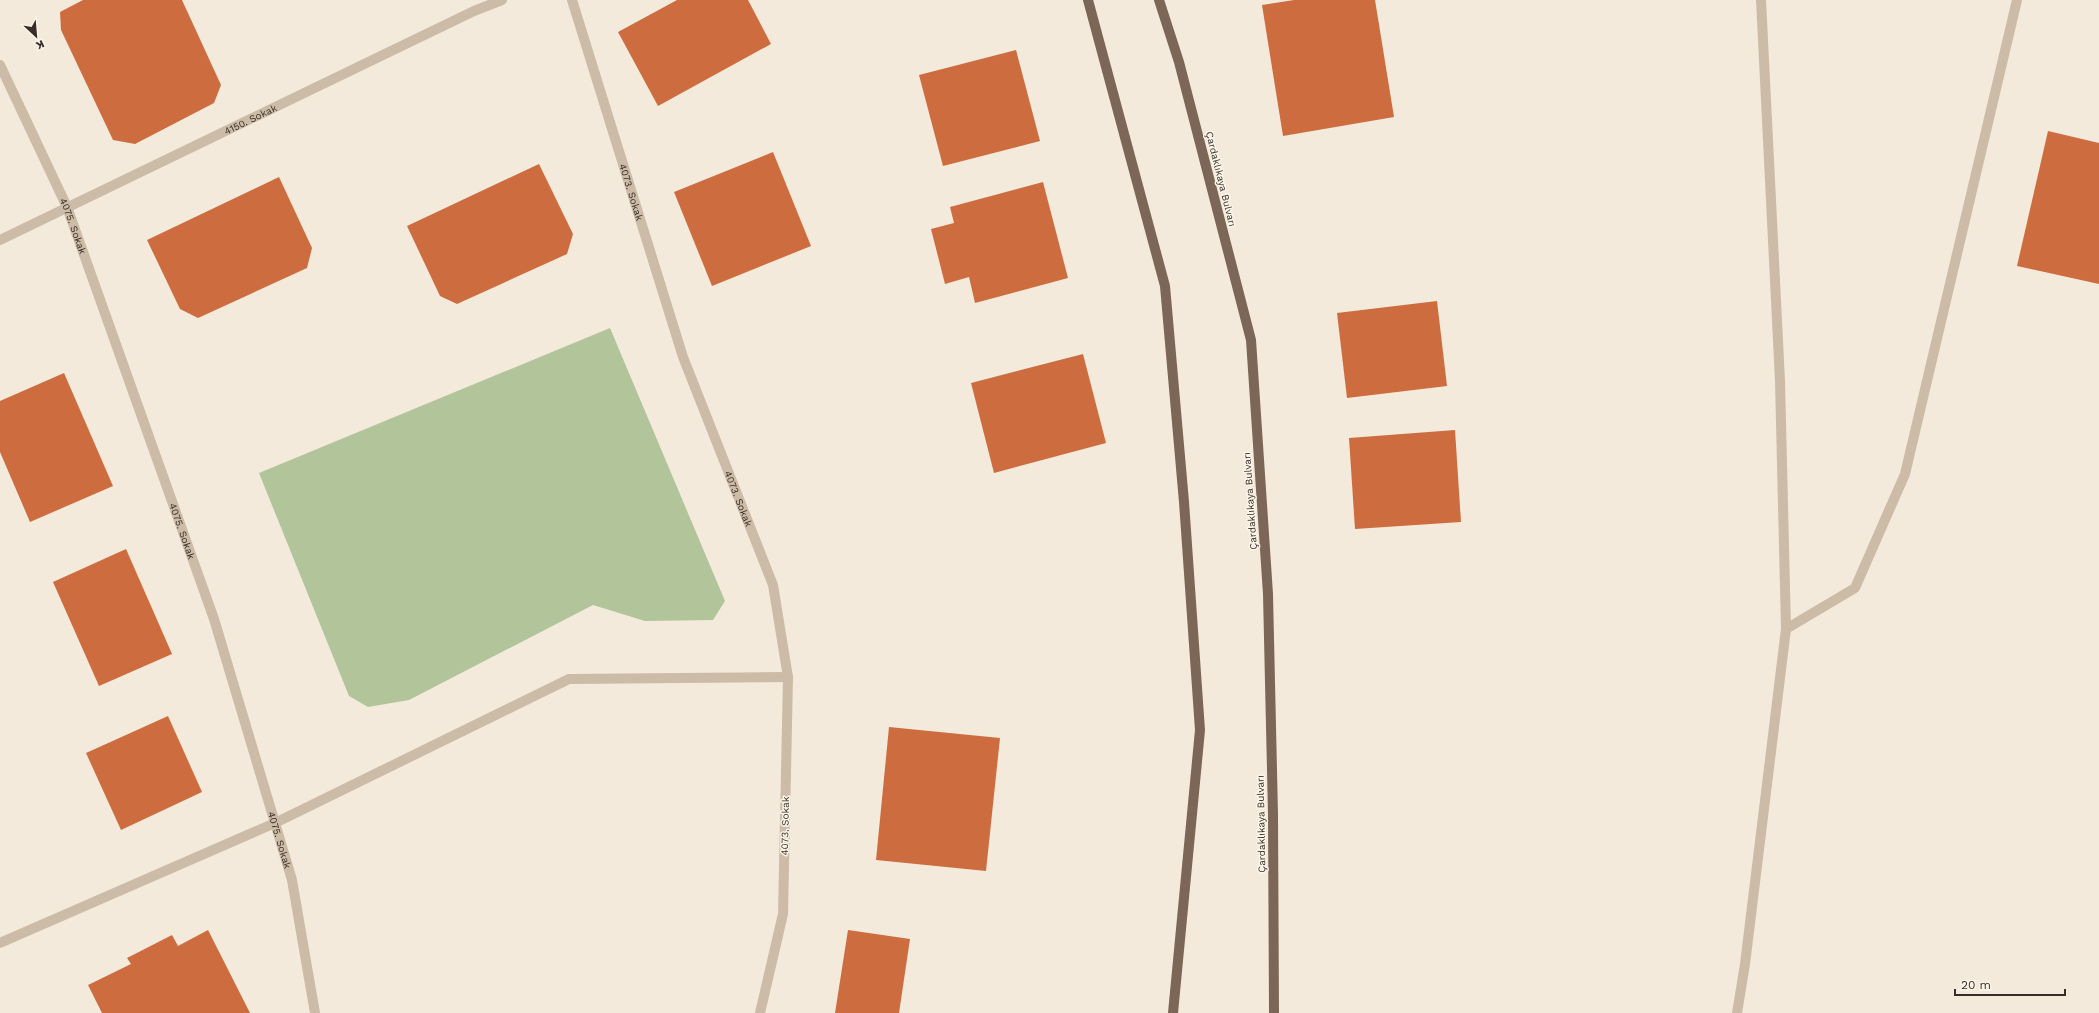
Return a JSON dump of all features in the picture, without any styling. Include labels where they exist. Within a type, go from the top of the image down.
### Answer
[{"type":"main road","points":[[1088,0],[1166,286],[1200,730],[1173,1013]]},
{"type":"main road","name":"Çardaklıkaya Bulvarı","points":[[1159,0],[1179,62],[1251,340],[1268,594],[1273,822],[1274,1013]]},
{"type":"street","name":"4150. Sokak","points":[[0,240],[474,11],[502,0]]},
{"type":"street","name":"4073. Sokak","points":[[572,0],[683,357],[773,585],[788,677],[783,914],[760,1013]]},
{"type":"street","points":[[1737,1013],[1746,956],[1786,629],[1780,381],[1761,0]]},
{"type":"street","points":[[1786,629],[1855,588],[1905,474],[2017,0]]},
{"type":"street","name":"4075. Sokak","points":[[0,65],[68,208],[214,619],[292,880],[315,1013]]},
{"type":"street","points":[[0,943],[275,823],[569,679],[788,677]]},
{"type":"green space","points":[[610,328],[725,601],[713,620],[645,621],[593,605],[409,700],[368,707],[349,696],[259,473]]},
{"type":"building","points":[[83,0],[182,0],[221,85],[214,103],[135,144],[113,140],[61,30],[60,12]]},
{"type":"building","points":[[677,0],[748,0],[771,44],[658,106],[618,32]]},
{"type":"building","points":[[1294,0],[1375,0],[1394,117],[1283,136],[1262,5]]},
{"type":"building","points":[[1016,50],[1040,141],[943,166],[919,75]]},
{"type":"building","points":[[2048,131],[2099,143],[2099,284],[2017,266]]},
{"type":"building","points":[[773,152],[811,246],[712,286],[674,192]]},
{"type":"building","points":[[539,164],[573,234],[567,254],[457,304],[440,296],[407,226]]},
{"type":"building","points":[[279,177],[312,248],[307,268],[198,318],[180,309],[147,240]]},
{"type":"building","points":[[1043,182],[1068,278],[975,303],[969,277],[945,284],[931,229],[954,223],[950,207]]},
{"type":"building","points":[[1437,301],[1447,386],[1347,398],[1337,313]]},
{"type":"building","points":[[1083,354],[1106,443],[994,473],[971,383]]},
{"type":"building","points":[[64,373],[113,486],[30,522],[0,452],[0,401]]},
{"type":"building","points":[[1455,430],[1461,522],[1355,529],[1349,438]]},
{"type":"building","points":[[126,549],[172,654],[99,686],[53,582]]},
{"type":"building","points":[[168,716],[202,792],[121,830],[86,753]]},
{"type":"building","points":[[889,727],[1000,738],[986,871],[876,860]]},
{"type":"building","points":[[208,930],[250,1013],[102,1013],[88,985],[131,964],[127,958],[172,935],[178,946]]},
{"type":"building","points":[[848,930],[910,939],[899,1013],[835,1013]]}]
